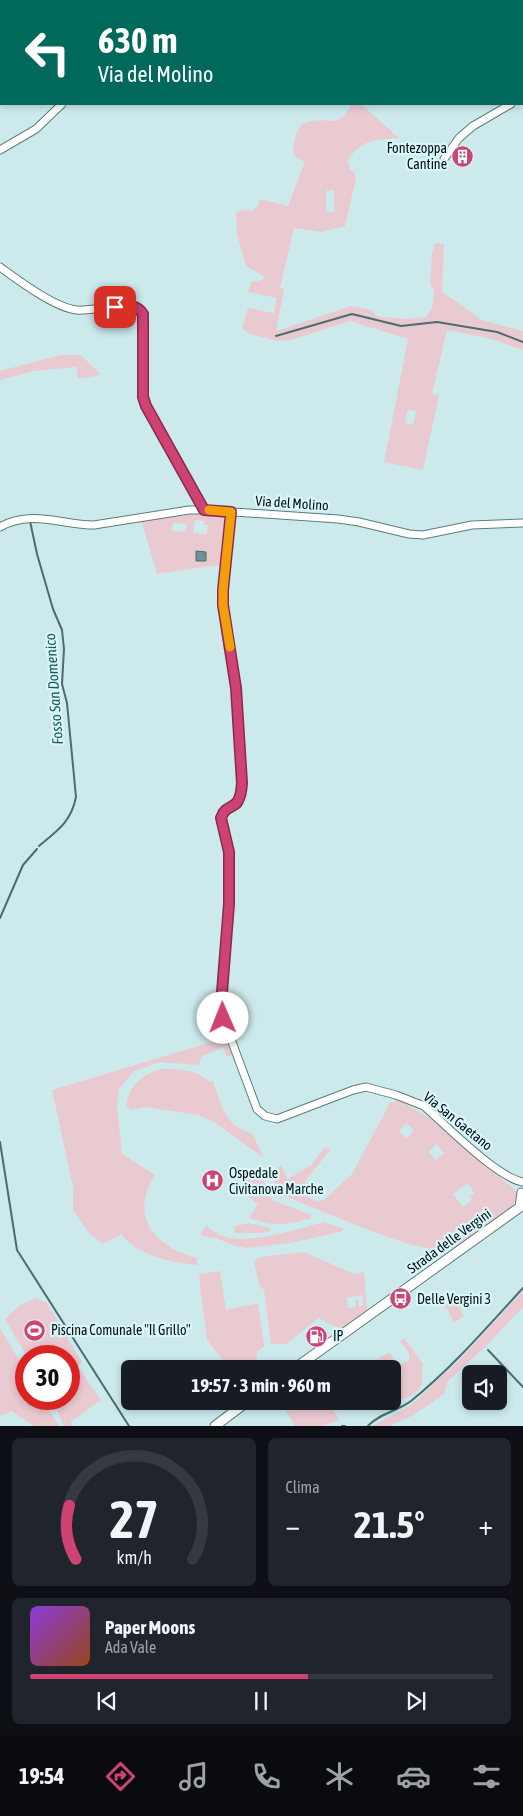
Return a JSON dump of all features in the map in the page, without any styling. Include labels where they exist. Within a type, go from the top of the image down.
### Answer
[{"type":"main road","name":"Strada delle Vergini","points":[[307,1360],[521,1206]]},
{"type":"main road","points":[[215,1426],[236,1410]]},
{"type":"street","points":[[0,150],[36,129],[61,105]]},
{"type":"street","points":[[444,159],[459,138],[473,126],[509,105]]},
{"type":"street","points":[[0,267],[51,300],[68,308],[96,310],[131,306],[140,310],[144,319],[144,402],[204,510]]},
{"type":"street","name":"Via del Molino","points":[[0,527],[12,522],[37,518],[80,525],[94,525],[189,510],[338,519],[409,534],[423,535],[472,525],[523,523]]},
{"type":"street","name":"Via San Gaetano","points":[[231,512],[223,605],[236,688],[242,783],[238,804],[224,812],[221,818],[229,852],[229,904],[221,1005],[223,1018],[242,1074],[257,1109],[265,1116],[277,1119],[353,1090],[366,1087],[373,1088],[412,1100],[424,1106],[486,1160],[515,1180],[523,1182]]},
{"type":"street","name":"Via San Gaetano","points":[[515,1180],[522,1193],[521,1206]]},
{"type":"shaded area","points":[[351,105],[362,105],[399,138],[376,140],[364,144],[348,160],[350,169],[354,172],[356,178],[345,226],[321,232],[294,228],[280,288],[284,289],[276,331],[351,306],[372,310],[376,316],[405,319],[426,317],[432,308],[434,291],[430,284],[432,253],[435,243],[444,244],[442,292],[482,320],[523,331],[523,350],[492,339],[447,330],[432,394],[439,395],[423,470],[384,462],[408,339],[350,321],[291,340],[278,341],[250,334],[242,328],[248,308],[274,313],[277,298],[248,292],[251,282],[265,277],[246,266],[237,234],[236,212],[243,210],[251,211],[258,206],[260,199],[288,206],[305,161],[297,159],[293,153],[294,142],[300,127],[310,121],[337,121],[345,115]],"holes":[[[334,190],[334,212],[326,212],[326,191]],[[408,410],[416,411],[413,425],[405,423]]]},
{"type":"shaded area","points":[[61,355],[81,355],[101,375],[78,379],[76,367],[34,371],[0,380],[0,371]]},
{"type":"shaded area","points":[[203,513],[228,517],[225,547],[221,547],[221,550],[226,550],[224,564],[157,574],[141,520]],"holes":[[[195,520],[204,521],[204,525],[208,525],[207,534],[193,533]],[[173,523],[187,524],[186,532],[172,531]]]},
{"type":"shaded area","points":[[225,1038],[232,1055],[227,1057],[223,1047],[201,1057],[200,1063],[196,1065],[160,1062],[134,1071],[119,1089],[117,1106],[122,1154],[155,1175],[147,1190],[144,1204],[150,1228],[169,1246],[197,1258],[197,1265],[166,1260],[146,1253],[128,1242],[121,1234],[103,1244],[89,1233],[73,1210],[73,1187],[52,1090]]},
{"type":"shaded area","points":[[160,1069],[192,1072],[201,1075],[208,1081],[213,1081],[225,1113],[236,1126],[252,1133],[264,1158],[214,1122],[198,1115],[146,1107],[131,1110],[127,1107],[129,1094],[140,1079]]},
{"type":"shaded area","points":[[399,1100],[436,1122],[517,1192],[514,1204],[510,1209],[481,1227],[478,1226],[472,1231],[473,1235],[456,1247],[436,1249],[416,1245],[366,1229],[280,1194],[270,1170],[281,1166],[288,1179],[311,1165],[325,1147],[330,1150],[306,1180],[305,1185],[306,1193],[311,1199],[324,1200],[352,1174],[390,1103]],"holes":[[[406,1123],[414,1130],[407,1138],[399,1131]],[[437,1144],[444,1153],[436,1160],[428,1152]],[[468,1183],[474,1193],[469,1196],[472,1200],[463,1207],[453,1194]]]},
{"type":"shaded area","points":[[259,1170],[272,1200],[311,1215],[310,1219],[280,1224],[266,1223],[249,1218],[258,1204],[240,1191],[253,1172]]},
{"type":"shaded area","points":[[324,1222],[344,1229],[340,1232],[290,1243],[247,1248],[235,1246],[200,1234],[206,1226],[224,1236],[249,1239],[275,1235]]},
{"type":"shaded area","points":[[248,1223],[270,1228],[270,1231],[262,1233],[235,1233],[233,1227]]},
{"type":"shaded area","points":[[304,1252],[354,1274],[364,1272],[367,1310],[340,1329],[319,1318],[286,1344],[271,1344],[264,1290],[259,1285],[254,1261],[260,1257]],"holes":[[[362,1295],[363,1306],[359,1306],[358,1299],[355,1300],[356,1307],[348,1308],[347,1298]]]},
{"type":"shaded area","points":[[220,1271],[226,1310],[258,1303],[264,1347],[257,1351],[256,1360],[223,1360],[207,1340],[200,1274]]},
{"type":"shaded area","points":[[523,1291],[523,1307],[483,1349],[466,1365],[462,1365],[462,1368],[448,1381],[444,1394],[412,1416],[389,1426],[372,1426],[416,1401],[461,1358]]},
{"type":"shaded area","points":[[454,1296],[464,1316],[454,1323],[444,1303]]},
{"type":"shaded area","points":[[36,1298],[47,1303],[72,1345],[20,1345],[5,1319],[20,1305]]},
{"type":"shaded area","points":[[0,1328],[15,1353],[15,1410],[49,1410],[59,1426],[34,1426],[11,1411],[0,1415]]},
{"type":"shaded area","points":[[404,1338],[423,1364],[422,1381],[419,1389],[401,1400],[401,1364],[409,1360],[409,1353],[400,1341]]},
{"type":"shaded area","points":[[390,1352],[394,1360],[376,1360]]},
{"type":"shaded area","points":[[80,1370],[101,1400],[71,1422],[72,1426],[64,1426],[57,1410],[80,1410]]},
{"type":"shaded area","points":[[333,1410],[339,1420],[323,1426],[295,1426],[286,1411]]},
{"type":"water","points":[[196,551],[206,552],[206,561],[196,561]]},
{"type":"waterway","points":[[276,336],[352,314],[401,326],[437,322],[497,332],[523,342]]},
{"type":"waterway","name":"Fosso San Domenico","points":[[30,521],[37,554],[53,609],[62,630],[64,649],[62,684],[67,703],[76,797],[71,813],[63,825],[39,846]]},
{"type":"waterway","name":"Fosso San Domenico","points":[[0,918],[23,865],[37,849]]},
{"type":"waterway","name":"Fosso San Domenico","points":[[0,1142],[17,1250],[129,1426]]},
{"type":"waterway","points":[[368,1426],[377,1418],[411,1401],[441,1375],[523,1288]]},
{"type":"waterway","points":[[488,1350],[523,1387]]},
{"type":"slow traffic","points":[[209,510],[231,512],[223,590],[223,605],[230,647]]},
{"type":"place","name":"Fontezoppa Cantine","points":[[463,156]]},
{"type":"place","name":"Ospedale Civitanova Marche","points":[[213,1181]]},
{"type":"place","name":"Delle Vergini 3","points":[[401,1299]]},
{"type":"place","name":"Piscina Comunale \"Il Grillo\"","points":[[35,1330]]},
{"type":"place","name":"IP","points":[[317,1336]]},
{"type":"route","points":[[115,307],[138,307],[143,314],[144,402],[204,510],[231,512],[223,605],[236,688],[242,783],[238,804],[226,810],[221,818],[229,847],[229,904],[221,1005],[223,1018]]}]
